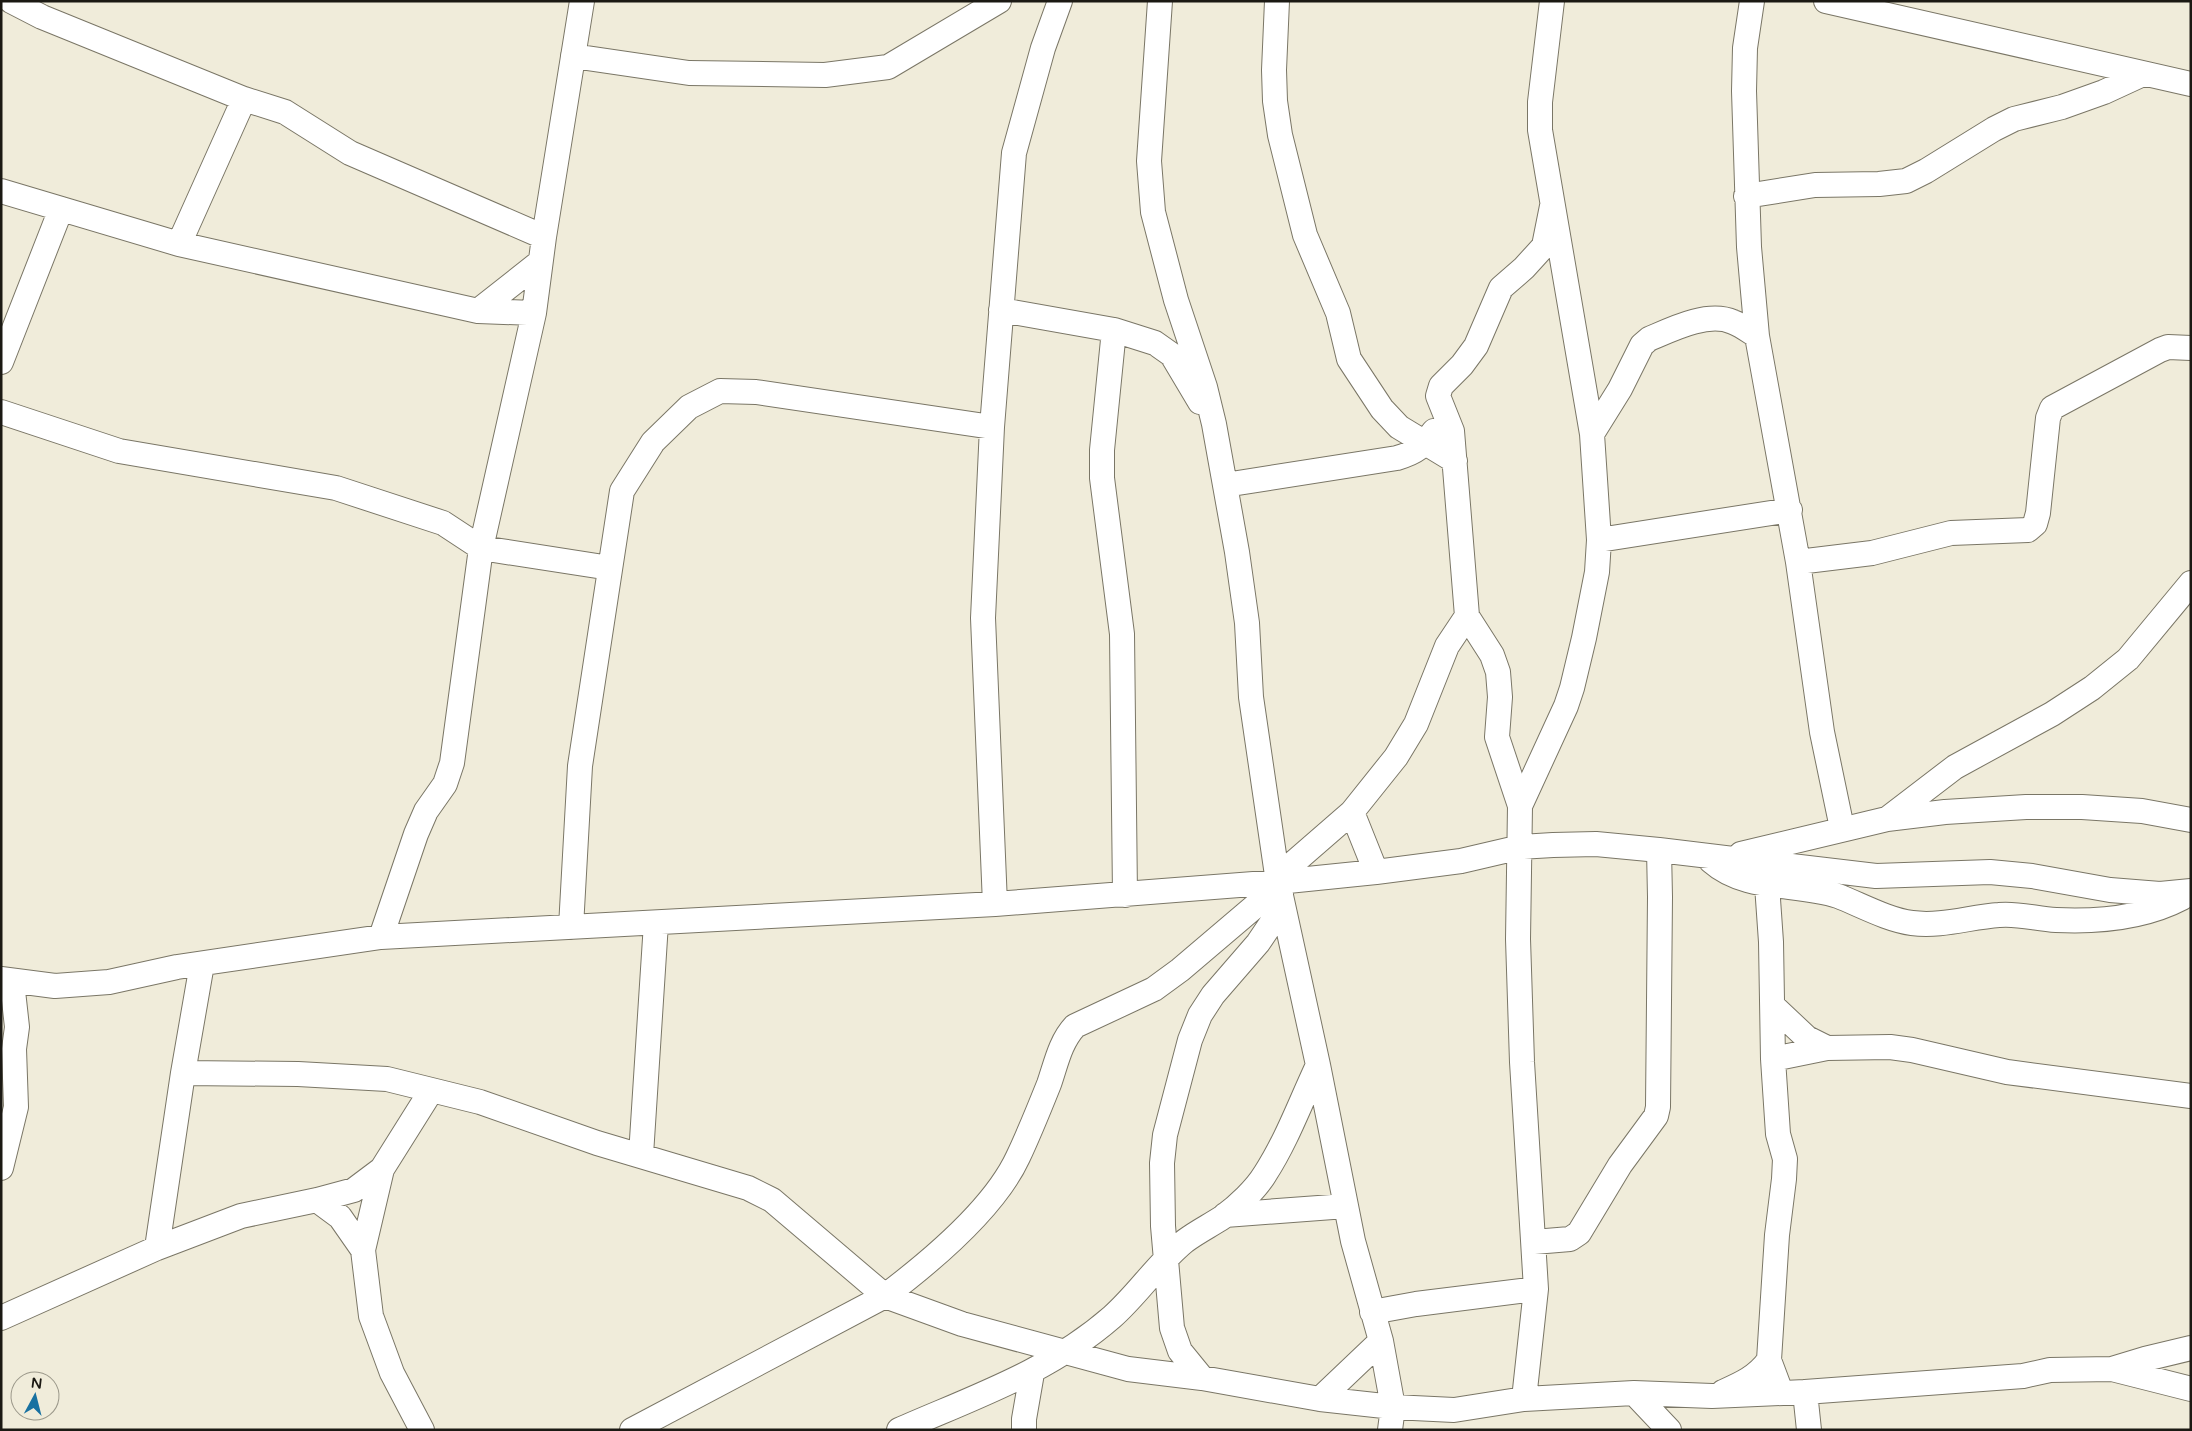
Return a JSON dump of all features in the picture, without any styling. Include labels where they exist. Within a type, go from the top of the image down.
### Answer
[{"type":"street","points":[[11,1],[42,17],[244,99],[285,112],[350,153],[544,237]]},
{"type":"street","points":[[381,937],[416,834],[426,811],[445,784],[452,764],[481,548],[502,446],[534,313],[540,262],[582,1]]},
{"type":"street","points":[[573,56],[689,74],[825,75],[888,67],[999,1]]},
{"type":"street","points":[[994,904],[983,618],[992,427],[1014,154],[1043,48],[1060,1]]},
{"type":"street","points":[[1160,1],[1149,162],[1153,212],[1176,300],[1206,387],[1214,424],[1247,623],[1251,697],[1282,891],[1346,1206],[1381,1341],[1391,1419]]},
{"type":"street","points":[[1277,1],[1274,70],[1275,101],[1280,135],[1305,235],[1338,313],[1349,358],[1382,409],[1399,427],[1455,462]]},
{"type":"street","points":[[1520,806],[1566,706],[1572,688],[1597,572],[1599,540],[1592,434],[1540,130],[1540,102],[1552,1]]},
{"type":"street","points":[[1752,1],[1745,56],[1746,196],[1757,336],[1790,510],[1822,732],[1842,828]]},
{"type":"street","points":[[1826,1],[2191,84]]},
{"type":"street","points":[[1746,196],[1815,185],[1906,181],[1926,172],[1994,129],[2014,119],[2104,92],[2143,74]]},
{"type":"street","points":[[179,244],[244,99]]},
{"type":"street","points":[[1,191],[179,244],[478,311],[534,313]]},
{"type":"street","points":[[1524,1399],[1536,1289],[1522,1062],[1518,939],[1521,847],[1520,806],[1497,737],[1500,697],[1498,672],[1492,656],[1467,616],[1452,431],[1447,413],[1438,396],[1441,386],[1462,365],[1476,346],[1501,288],[1524,268],[1544,246],[1552,206]]},
{"type":"street","points":[[1,362],[61,209]]},
{"type":"street","points":[[478,311],[540,262]]},
{"type":"street","points":[[1001,310],[1114,330],[1155,343],[1172,355],[1214,424]]},
{"type":"street","points":[[1592,434],[1620,389],[1642,344],[1649,339],[1702,320],[1715,318],[1732,321],[1757,336]]},
{"type":"street","points":[[1114,330],[1102,450],[1102,478],[1122,634],[1125,895]]},
{"type":"street","points":[[1798,562],[1872,553],[1951,533],[1989,530],[2028,530],[2035,524],[2038,513],[2048,418],[2052,408],[2160,350],[2168,347],[2191,348]]},
{"type":"street","points":[[571,926],[580,766],[622,491],[653,442],[689,407],[720,391],[756,392],[992,427]]},
{"type":"street","points":[[1,412],[119,451],[336,488],[443,524],[481,548],[610,568]]},
{"type":"street","points":[[1225,485],[1398,458],[1414,453],[1425,443],[1447,413]]},
{"type":"street","points":[[1599,540],[1790,510]]},
{"type":"street","points":[[1887,819],[1955,767],[2052,714],[2092,688],[2128,659],[2191,583]]},
{"type":"street","points":[[1202,1378],[1180,1351],[1172,1328],[1164,1259],[1162,1163],[1165,1135],[1190,1040],[1200,1015],[1213,995],[1258,942],[1292,865],[1352,812],[1396,757],[1416,724],[1447,646],[1467,616]]},
{"type":"street","points":[[1714,856],[1887,819],[2008,808],[2082,807],[2142,811],[2191,820]]},
{"type":"street","points":[[1352,812],[1376,872]]},
{"type":"street","points":[[1,1168],[16,1107],[14,1049],[17,1026],[6,980],[55,986],[109,982],[178,967],[381,937],[994,904],[1125,895],[1282,891],[1376,872],[1461,860],[1521,847],[1596,844],[1876,876],[1990,872],[2032,876],[2110,890],[2160,894],[2191,892]]},
{"type":"street","points":[[1534,1242],[1570,1239],[1579,1233],[1620,1165],[1656,1116],[1658,1107],[1660,897],[1658,850]]},
{"type":"street","points":[[1714,856],[1720,868],[1767,885],[1837,896],[1910,923],[1929,925],[2001,914],[2055,920],[2096,920],[2163,908],[2191,892]]},
{"type":"street","points":[[1767,885],[1773,1006],[1773,1059],[1778,1134],[1785,1159],[1777,1235],[1769,1360],[1781,1392]]},
{"type":"street","points":[[632,1430],[885,1296],[918,1272],[978,1213],[1004,1182],[1017,1158],[1048,1085],[1066,1036],[1075,1026],[1154,989],[1180,970],[1260,902],[1282,891]]},
{"type":"street","points":[[641,1155],[656,923]]},
{"type":"street","points":[[157,1248],[183,1073],[202,964]]},
{"type":"street","points":[[1773,1006],[1807,1038],[1827,1048]]},
{"type":"street","points":[[1773,1059],[1827,1048],[1890,1047],[1912,1050],[2007,1072],[2191,1096]]},
{"type":"street","points":[[899,1430],[1032,1373],[1064,1353],[1112,1317],[1149,1279],[1164,1259],[1186,1240],[1225,1215],[1251,1191],[1265,1174],[1318,1065]]},
{"type":"street","points":[[183,1073],[343,1076],[387,1079],[480,1102],[597,1143],[748,1188],[772,1200],[885,1296],[962,1324],[1128,1369],[1202,1378],[1320,1400],[1391,1419],[1454,1420],[1524,1399],[1634,1393],[1712,1396],[1805,1392],[2014,1377],[2050,1370],[2112,1369],[2191,1389]]},
{"type":"street","points":[[422,1430],[392,1373],[371,1316],[364,1250],[382,1170],[431,1091]]},
{"type":"street","points":[[1,1318],[157,1248],[240,1216],[317,1200],[354,1190],[382,1170]]},
{"type":"street","points":[[317,1200],[340,1217],[364,1250]]},
{"type":"street","points":[[1225,1215],[1346,1206]]},
{"type":"street","points":[[1372,1312],[1424,1303],[1536,1289]]},
{"type":"street","points":[[1320,1400],[1381,1341]]},
{"type":"street","points":[[2112,1369],[2191,1348]]},
{"type":"street","points":[[1712,1396],[1744,1383],[1760,1372],[1769,1360]]},
{"type":"street","points":[[1024,1430],[1024,1419],[1032,1373]]},
{"type":"street","points":[[1805,1392],[1808,1430]]},
{"type":"street","points":[[1634,1393],[1669,1430]]}]
